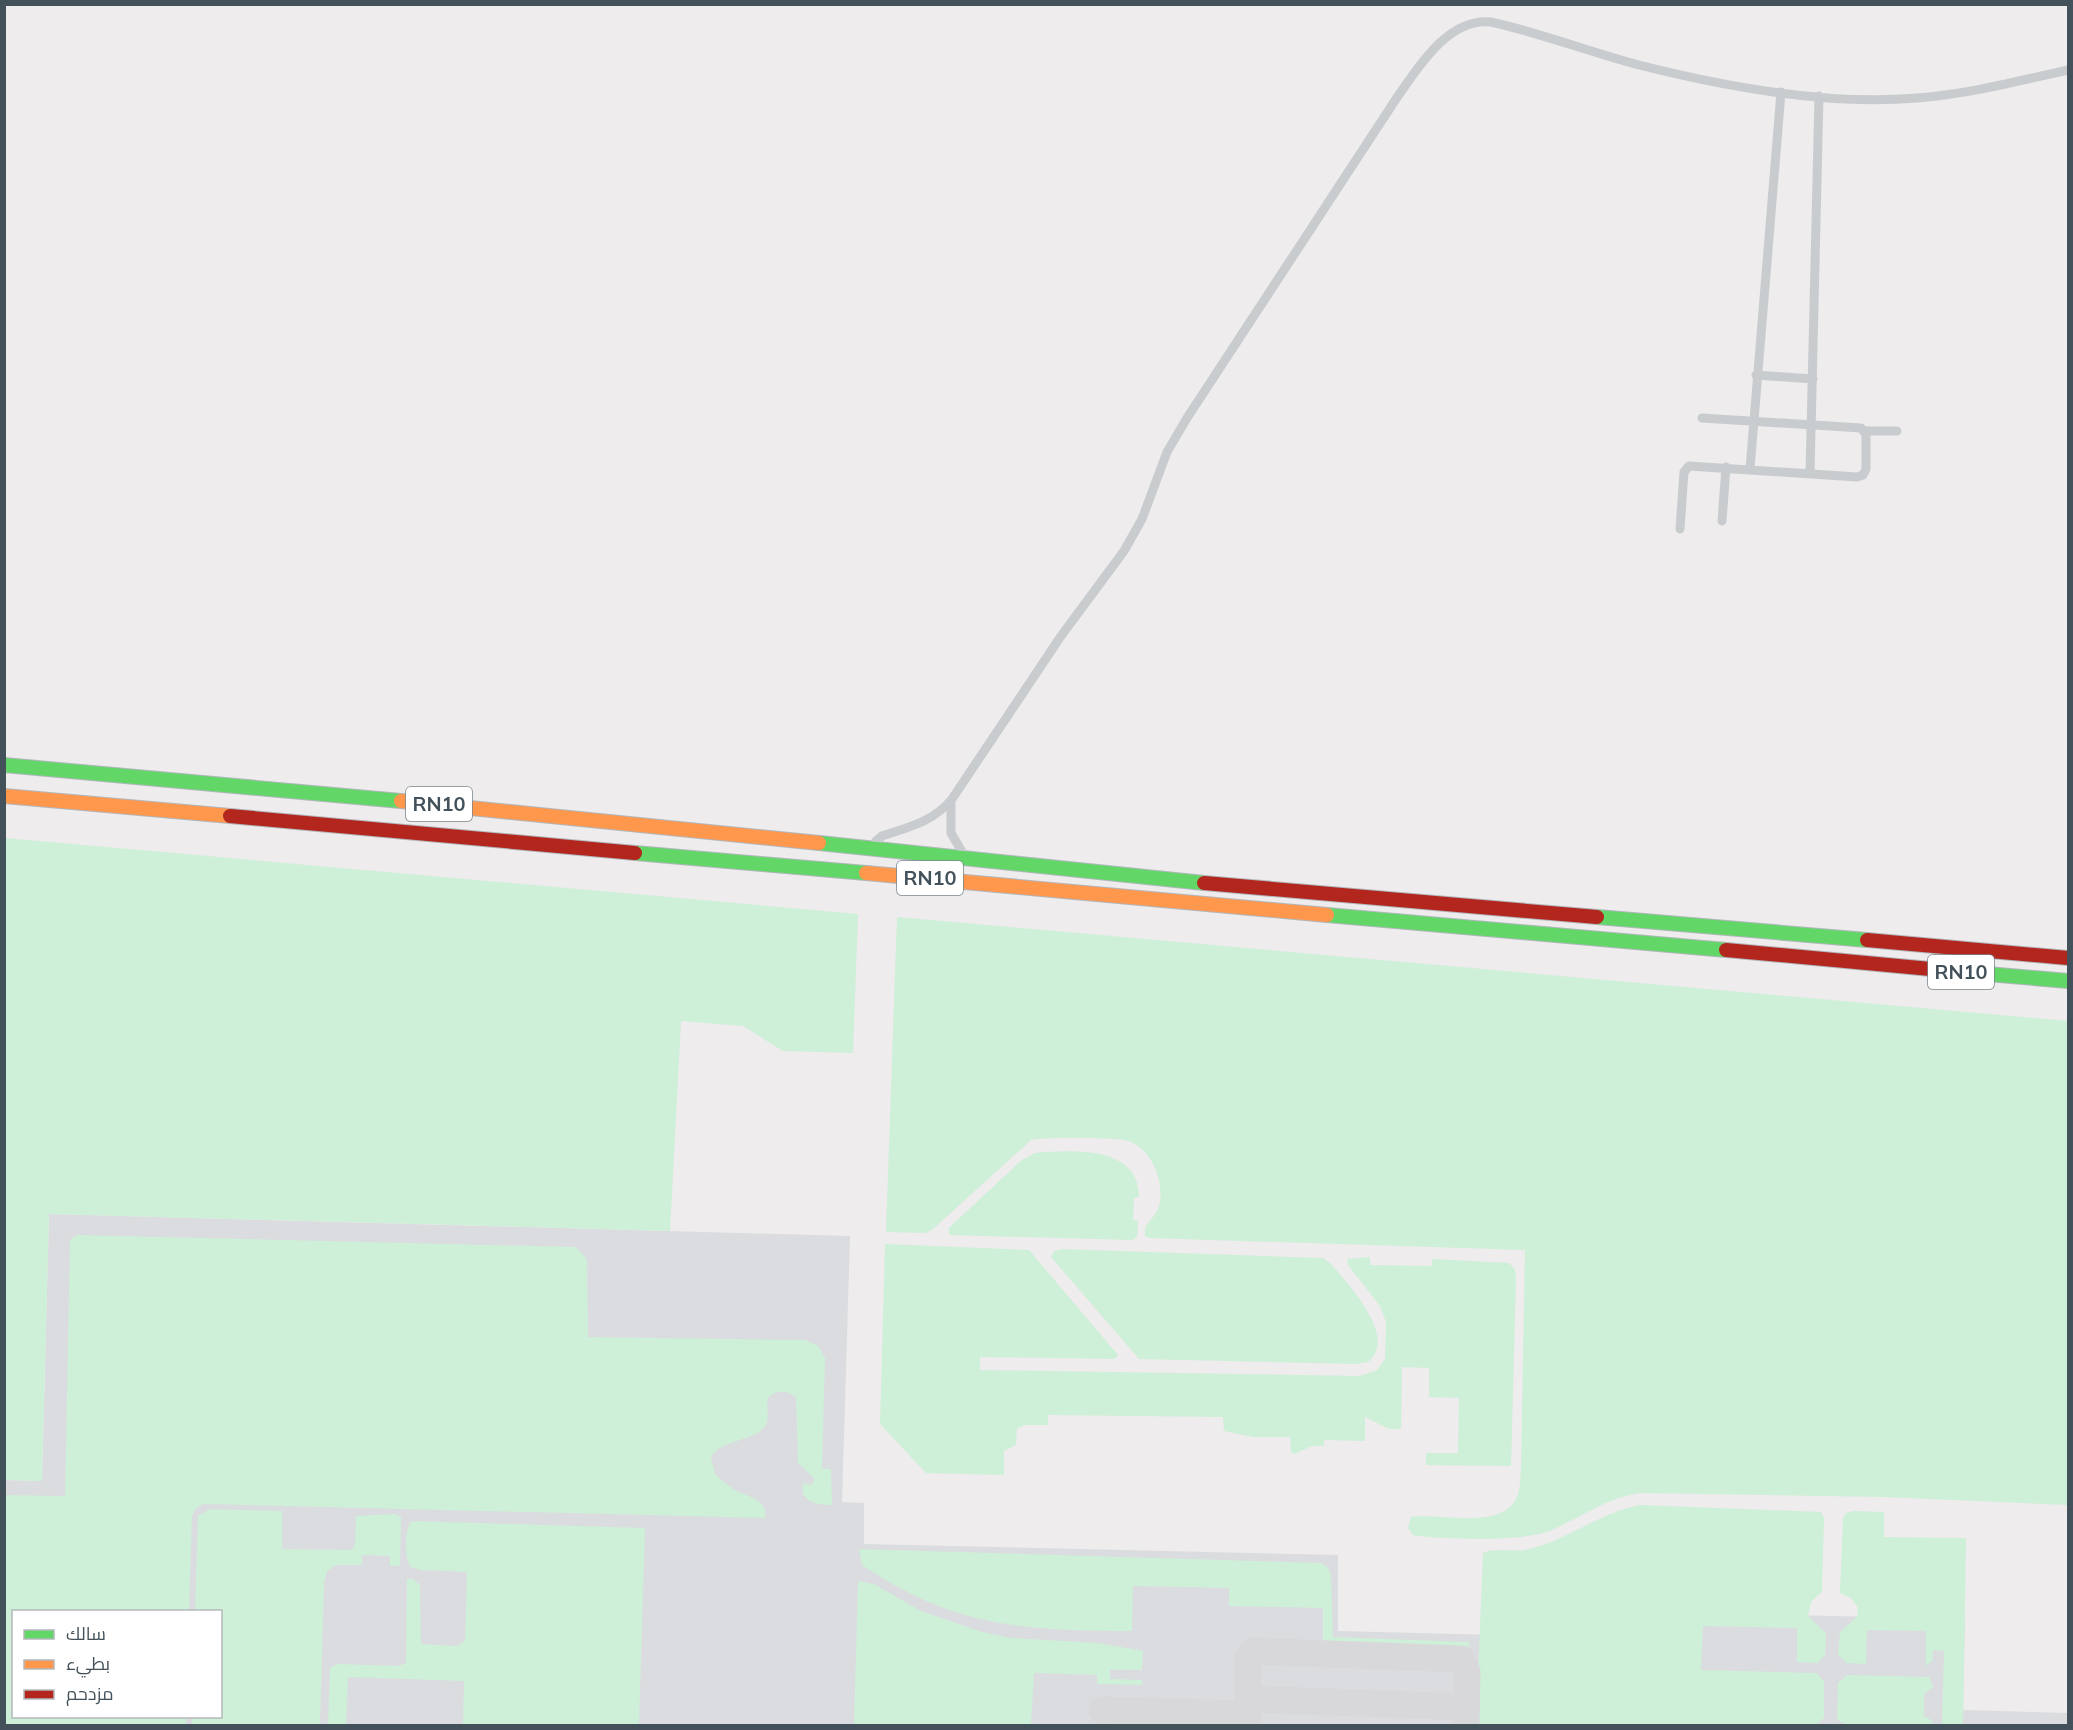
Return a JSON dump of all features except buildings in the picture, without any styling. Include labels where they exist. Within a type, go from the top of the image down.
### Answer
[{"type":"highway","name":"RN10","points":[[4,765],[544,813],[1127,876],[2068,958]]},
{"type":"highway","name":"RN10","points":[[4,796],[2068,981]]},
{"type":"highway","points":[[872,873],[873,849]]},
{"type":"highway","points":[[1854,963],[1857,939]]},
{"type":"street","points":[[873,849],[876,841],[882,836],[926,821],[942,810],[952,799],[1061,636],[1124,551],[1142,519],[1167,452],[1187,418],[1396,99],[1418,68],[1445,39],[1468,24],[1491,22],[1639,65],[1725,84],[1819,96],[1915,99],[1952,94],[2068,70]]},
{"type":"street","points":[[1750,469],[1781,92]]},
{"type":"street","points":[[1810,472],[1819,96]]},
{"type":"street","points":[[1756,375],[1813,379]]},
{"type":"street","points":[[1702,418],[1897,431]]},
{"type":"street","points":[[1680,529],[1684,472],[1690,465],[1863,475],[1866,469],[1865,430]]},
{"type":"street","points":[[1722,521],[1726,467]]},
{"type":"street","points":[[952,799],[951,833],[965,857]]},
{"type":"shaded area","points":[[49,1214],[850,1236],[842,1502],[864,1503],[864,1544],[1338,1555],[1338,1631],[1702,1640],[1703,1613],[1965,1619],[1963,1710],[2068,1713],[2068,1726],[5,1726],[5,1480],[42,1481]]},
{"type":"green space","points":[[5,838],[858,914],[853,1053],[783,1051],[743,1026],[681,1021],[670,1231],[49,1214],[42,1481],[5,1480]]},
{"type":"green space","points":[[897,917],[2068,1021],[2068,1505],[1884,1497],[1641,1493],[1606,1503],[1552,1530],[1523,1537],[1483,1539],[1413,1535],[1408,1528],[1411,1517],[1484,1517],[1508,1509],[1518,1495],[1521,1467],[1525,1250],[1149,1238],[1145,1236],[1145,1228],[1158,1209],[1160,1199],[1159,1178],[1150,1158],[1135,1144],[1125,1140],[1093,1138],[1031,1140],[932,1230],[925,1233],[886,1232]]},
{"type":"green space","points":[[1067,1151],[1101,1154],[1116,1159],[1128,1168],[1136,1180],[1139,1197],[1134,1198],[1133,1220],[1138,1221],[1137,1237],[1132,1240],[949,1235],[949,1228],[953,1224],[1022,1160],[1035,1153]]},
{"type":"green space","points":[[77,1235],[576,1247],[587,1259],[588,1337],[805,1340],[818,1346],[825,1358],[822,1469],[831,1469],[831,1505],[815,1503],[803,1494],[804,1483],[811,1485],[814,1478],[798,1463],[796,1397],[782,1392],[774,1393],[768,1398],[768,1419],[764,1428],[758,1433],[724,1446],[711,1457],[715,1474],[735,1490],[760,1503],[765,1512],[765,1518],[203,1504],[195,1509],[192,1516],[189,1610],[12,1610],[12,1718],[186,1718],[186,1725],[5,1725],[5,1495],[65,1496],[70,1240]]},
{"type":"green space","points":[[885,1244],[1029,1250],[1118,1355],[1115,1359],[980,1357],[980,1370],[1360,1376],[1377,1370],[1385,1359],[1386,1322],[1380,1306],[1348,1265],[1347,1259],[1370,1257],[1370,1265],[1432,1266],[1432,1259],[1509,1263],[1514,1268],[1516,1276],[1511,1466],[1426,1465],[1426,1453],[1458,1453],[1459,1398],[1429,1397],[1429,1368],[1402,1367],[1401,1429],[1389,1429],[1365,1417],[1365,1441],[1324,1440],[1324,1446],[1312,1446],[1294,1454],[1291,1452],[1290,1437],[1253,1437],[1224,1431],[1223,1417],[1048,1415],[1048,1425],[1025,1425],[1017,1429],[1016,1445],[1004,1451],[1004,1475],[926,1473],[880,1424]]},
{"type":"green space","points":[[1062,1249],[1323,1258],[1348,1284],[1367,1311],[1378,1339],[1376,1351],[1368,1362],[1356,1364],[1139,1359],[1051,1257],[1054,1251]]},
{"type":"green space","points":[[1641,1505],[1821,1512],[1824,1518],[1822,1592],[1811,1602],[1808,1616],[1826,1633],[1825,1655],[1818,1663],[1797,1662],[1797,1628],[1703,1626],[1701,1670],[1817,1673],[1824,1682],[1824,1718],[1814,1726],[1476,1725],[1483,1553],[1493,1550],[1525,1550],[1540,1546],[1611,1514]]},
{"type":"green space","points":[[210,1509],[282,1511],[282,1549],[352,1550],[355,1544],[356,1516],[394,1514],[401,1517],[400,1566],[390,1566],[390,1556],[362,1555],[362,1565],[336,1565],[327,1571],[324,1583],[320,1725],[192,1725],[192,1718],[222,1718],[222,1610],[195,1610],[198,1516]]},
{"type":"green space","points":[[1853,1511],[1884,1512],[1884,1537],[1966,1538],[1963,1725],[1942,1725],[1944,1651],[1933,1650],[1932,1661],[1926,1666],[1926,1631],[1867,1630],[1866,1664],[1846,1663],[1838,1655],[1840,1632],[1857,1617],[1858,1608],[1851,1598],[1840,1593],[1843,1518],[1846,1513]]},
{"type":"green space","points":[[414,1521],[645,1528],[639,1725],[463,1725],[464,1681],[348,1677],[346,1725],[328,1725],[330,1668],[338,1664],[399,1666],[406,1663],[407,1579],[413,1579],[420,1585],[421,1644],[457,1646],[465,1641],[467,1572],[421,1570],[411,1567],[406,1552],[406,1539],[410,1523]]},
{"type":"green space","points":[[859,1549],[1321,1563],[1328,1568],[1331,1575],[1333,1637],[1469,1642],[1469,1647],[1323,1642],[1323,1608],[1229,1606],[1229,1588],[1133,1586],[1132,1631],[1057,1629],[991,1621],[928,1602],[896,1586],[862,1565]]},
{"type":"green space","points":[[858,1581],[874,1584],[921,1611],[982,1632],[1011,1638],[1099,1643],[1143,1651],[1142,1670],[1110,1670],[1110,1679],[1142,1680],[1142,1685],[1097,1684],[1097,1675],[1034,1673],[1031,1725],[854,1725]]},
{"type":"green space","points":[[1847,1675],[1929,1677],[1933,1687],[1924,1694],[1924,1716],[1931,1720],[1933,1725],[1845,1725],[1837,1719],[1838,1683]]},
{"type":"taxiway","points":[[1247,1726],[1248,1657],[1252,1651],[1461,1659],[1467,1671],[1466,1726]]},
{"type":"taxiway","points":[[1248,1699],[1466,1707]]},
{"type":"taxiway","points":[[1102,1710],[1247,1714]]},
{"type":"traffic: fast","points":[[4,765],[401,801]]},
{"type":"traffic: fast","points":[[819,843],[1204,883]]},
{"type":"traffic: fast","points":[[635,853],[866,873]]},
{"type":"traffic: fast","points":[[1327,915],[1726,950]]},
{"type":"traffic: fast","points":[[1597,917],[1867,940]]},
{"type":"traffic: fast","points":[[1952,971],[2068,981]]},
{"type":"traffic: slow","points":[[4,796],[230,816]]},
{"type":"traffic: slow","points":[[401,801],[819,843]]},
{"type":"traffic: slow","points":[[866,873],[1327,915]]},
{"type":"traffic: jam","points":[[230,816],[635,853]]},
{"type":"traffic: jam","points":[[1204,883],[1597,917]]},
{"type":"traffic: jam","points":[[1867,940],[2068,958]]},
{"type":"traffic: jam","points":[[1726,950],[1952,971]]}]
